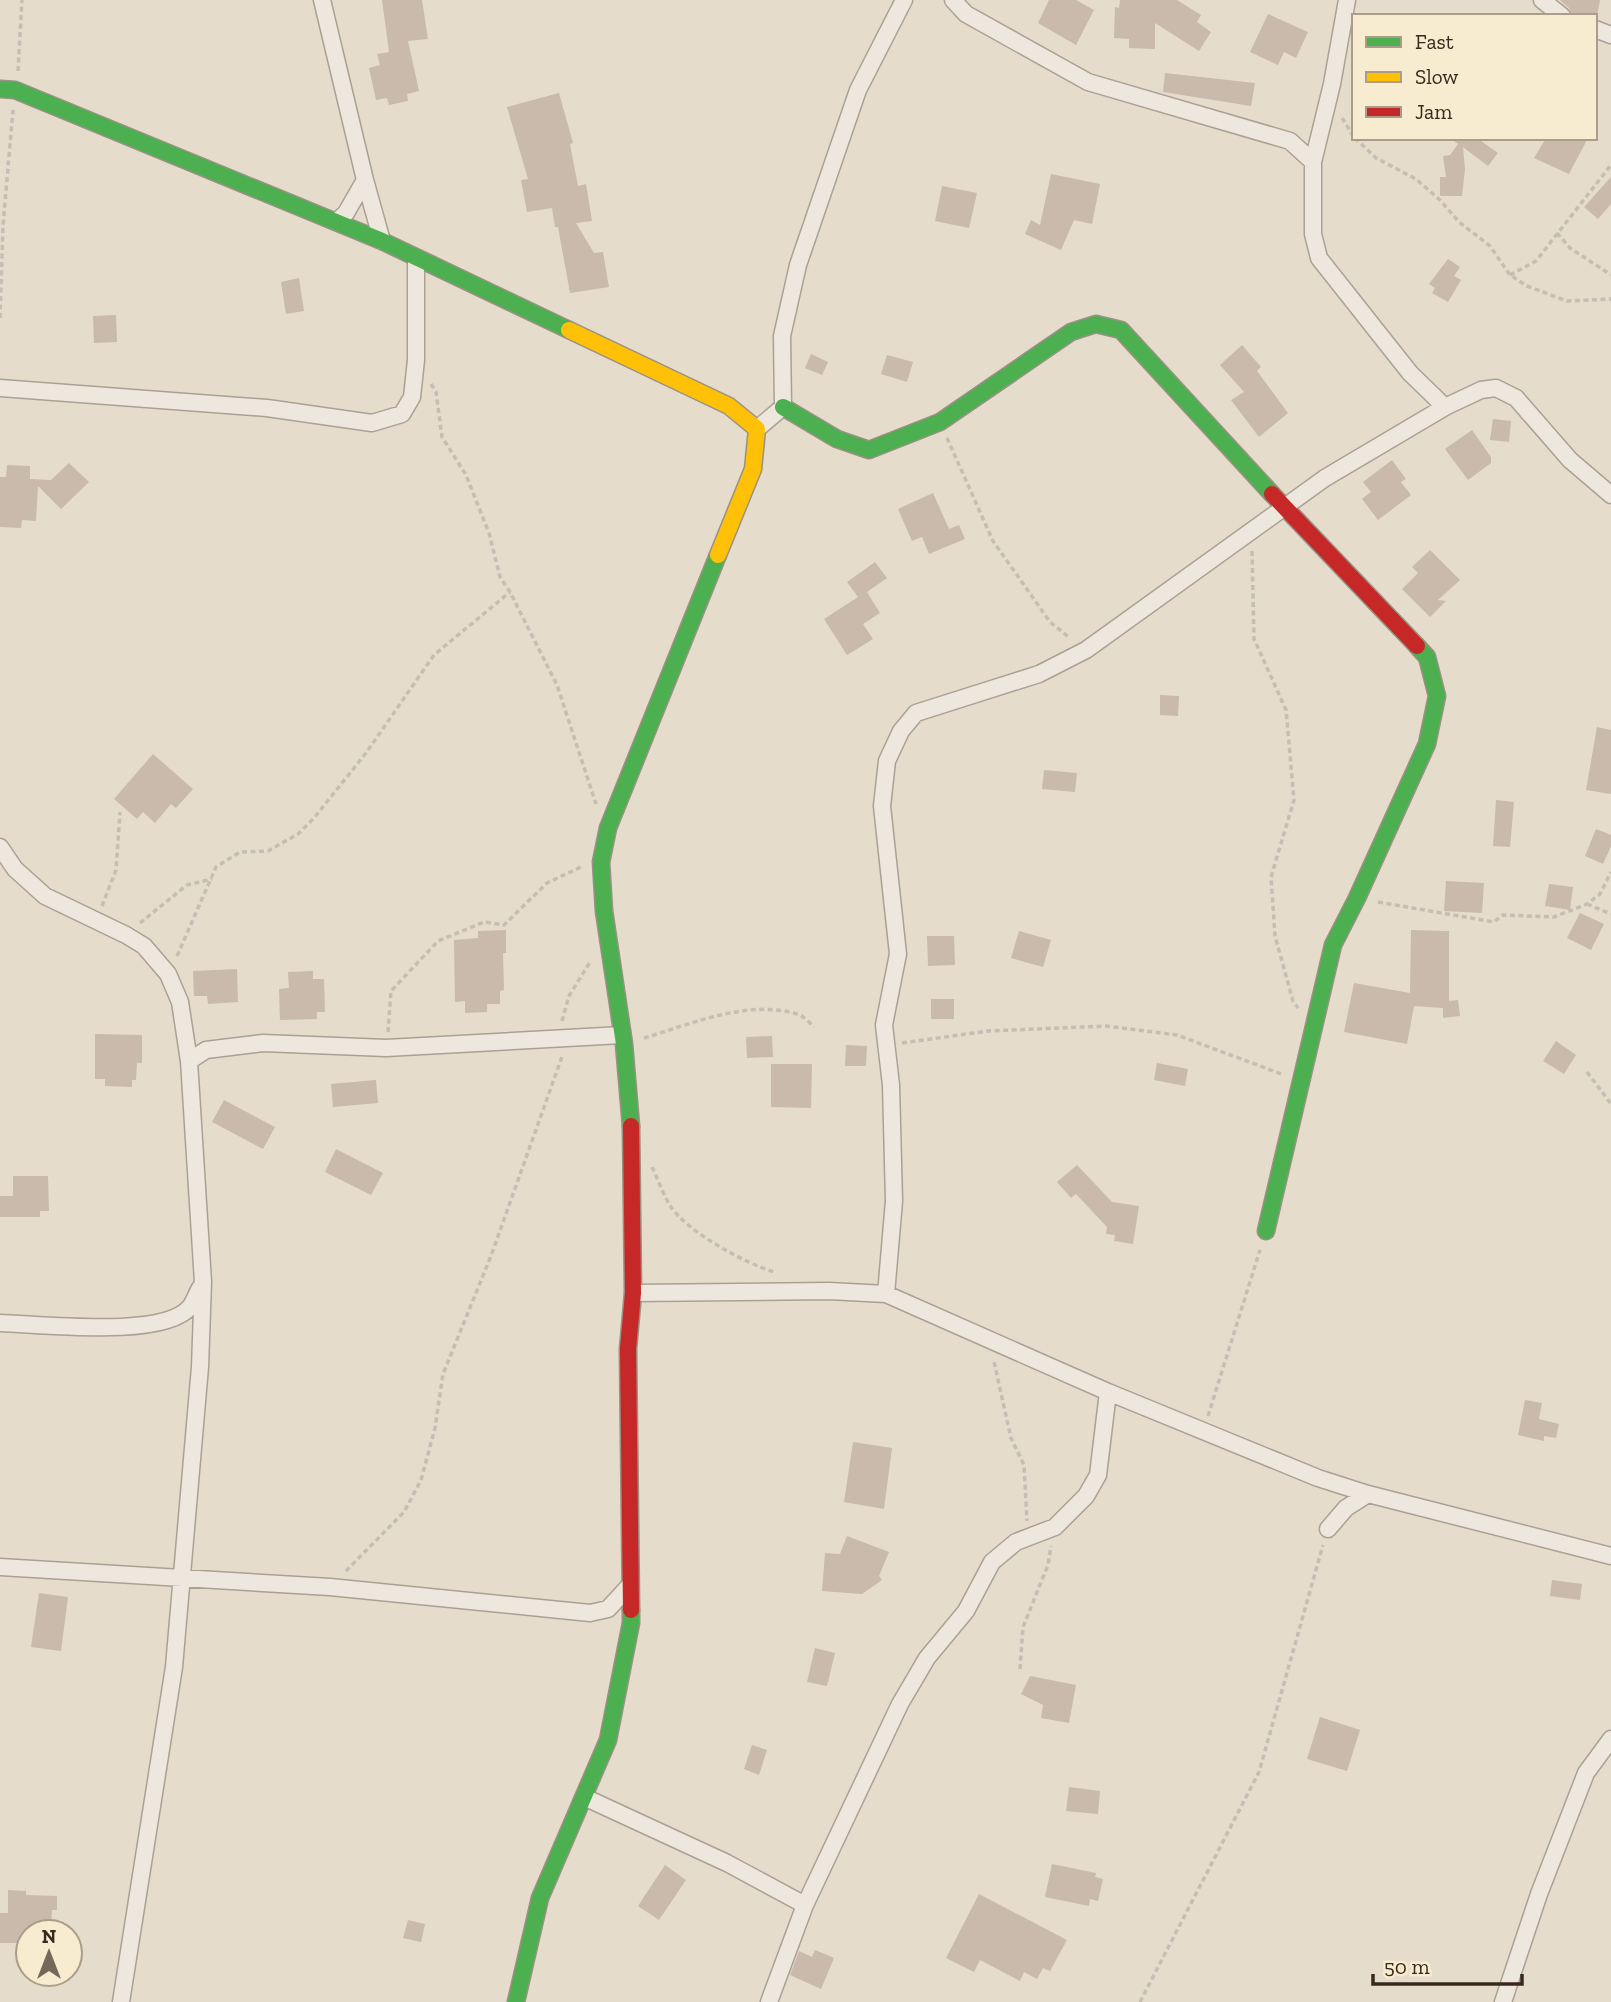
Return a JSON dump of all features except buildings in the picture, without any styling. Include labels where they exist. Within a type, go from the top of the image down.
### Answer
[{"type":"street","points":[[322,0],[382,241]]},
{"type":"street","points":[[783,407],[782,336],[797,265],[858,90],[904,0]]},
{"type":"street","points":[[954,0],[966,13],[1088,82],[1290,141],[1313,162]]},
{"type":"street","points":[[1347,0],[1332,84],[1313,162],[1313,234],[1319,258],[1410,373],[1445,407]]},
{"type":"street","points":[[1542,0],[1560,14]]},
{"type":"street","points":[[8,90],[382,241],[729,406],[757,429]]},
{"type":"street","points":[[336,222],[345,213],[365,180]]},
{"type":"street","points":[[0,388],[267,408],[372,423],[402,414],[412,397],[416,360],[416,259]]},
{"type":"street","points":[[783,407],[837,439],[869,450],[940,422],[1071,332],[1096,324],[1121,330],[1284,508],[1427,657],[1437,696],[1427,744],[1333,945],[1266,1231]]},
{"type":"street","points":[[886,1294],[894,1201],[891,1085],[884,1025],[898,954],[882,806],[887,761],[901,731],[916,713],[1039,674],[1086,650],[1325,478],[1445,407],[1481,390],[1496,388],[1516,398],[1570,460],[1611,495]]},
{"type":"street","points":[[516,2002],[540,1898],[608,1741],[631,1623],[628,1349],[633,1293],[631,1124],[623,1040],[604,911],[601,862],[608,828],[752,469],[757,429],[783,407]]},
{"type":"street","points":[[0,847],[15,869],[45,896],[144,946],[169,974],[180,1002],[188,1061],[203,1282],[200,1367],[174,1667],[121,2002]]},
{"type":"street","points":[[188,1061],[206,1050],[263,1043],[386,1048],[569,1039],[623,1040]]},
{"type":"street","points":[[0,1323],[132,1327],[167,1321],[190,1308],[203,1282]]},
{"type":"street","points":[[633,1293],[829,1291],[886,1294],[1108,1392],[1318,1478],[1368,1494],[1611,1556]]},
{"type":"street","points":[[769,2002],[805,1905],[900,1704],[927,1658],[966,1611],[992,1562],[1016,1542],[1055,1527],[1086,1496],[1098,1475],[1108,1392]]},
{"type":"street","points":[[1328,1530],[1346,1508],[1368,1494]]},
{"type":"street","points":[[0,1567],[330,1587],[590,1613],[608,1609],[630,1585]]},
{"type":"street","points":[[1503,2002],[1539,1894],[1586,1773],[1611,1738]]},
{"type":"street","points":[[584,1797],[727,1863],[805,1905]]},
{"type":"path","points":[[0,318],[8,90],[22,0]]},
{"type":"path","points":[[1357,140],[1376,158],[1416,179],[1440,200],[1459,222],[1490,246],[1510,275],[1527,286],[1567,302],[1611,299]]},
{"type":"path","points":[[1510,275],[1536,261],[1611,165]]},
{"type":"path","points":[[1557,233],[1570,248],[1611,275]]},
{"type":"path","points":[[416,360],[436,392],[442,437],[466,475],[489,533],[500,577],[557,685],[593,799],[608,828]]},
{"type":"path","points":[[940,422],[993,541],[1050,622],[1086,650]]},
{"type":"path","points":[[1251,531],[1254,639],[1286,710],[1294,800],[1270,877],[1275,936],[1293,1001],[1313,1030]]},
{"type":"path","points":[[169,974],[216,867],[240,852],[268,851],[298,834],[366,753],[433,655],[510,592]]},
{"type":"path","points":[[96,921],[116,870],[120,812]]},
{"type":"path","points":[[386,1048],[391,991],[438,941],[484,922],[503,925],[547,883],[575,868],[601,862]]},
{"type":"path","points":[[1357,898],[1494,922],[1503,915],[1554,917],[1587,904],[1600,894],[1611,872]]},
{"type":"path","points":[[126,935],[187,885],[212,879]]},
{"type":"path","points":[[1587,904],[1611,914]]},
{"type":"path","points":[[547,1041],[563,1021],[569,996],[592,960]]},
{"type":"path","points":[[623,1040],[721,1015],[764,1009],[800,1014],[814,1027]]},
{"type":"path","points":[[886,1045],[988,1031],[1106,1026],[1177,1035],[1301,1082]]},
{"type":"path","points":[[330,1587],[404,1512],[421,1480],[435,1428],[443,1374],[491,1256],[569,1039]]},
{"type":"path","points":[[1587,1072],[1611,1104]]},
{"type":"path","points":[[649,1160],[672,1208],[688,1225],[749,1264],[783,1276]]},
{"type":"path","points":[[1203,1432],[1266,1231]]},
{"type":"path","points":[[990,1354],[997,1366],[1011,1438],[1024,1465],[1028,1538]]},
{"type":"path","points":[[1020,1669],[1023,1627],[1048,1565],[1055,1527]]},
{"type":"path","points":[[1139,2002],[1259,1772],[1328,1530]]},
{"type":"traffic: fast","points":[[0,89],[15,90],[382,241],[569,330]]},
{"type":"traffic: fast","points":[[783,407],[837,439],[869,450],[940,422],[1071,332],[1096,324],[1121,330],[1272,494]]},
{"type":"traffic: fast","points":[[631,1126],[624,1044],[604,911],[601,862],[608,828],[718,555]]},
{"type":"traffic: fast","points":[[1266,1231],[1333,945],[1427,744],[1437,696],[1427,657],[1417,646]]},
{"type":"traffic: fast","points":[[516,2002],[540,1898],[608,1740],[631,1623],[631,1610]]},
{"type":"traffic: slow","points":[[569,330],[729,406],[757,429],[753,469],[718,555]]},
{"type":"traffic: jam","points":[[1272,494],[1417,646]]},
{"type":"traffic: jam","points":[[631,1126],[633,1293],[628,1349],[631,1610]]}]
